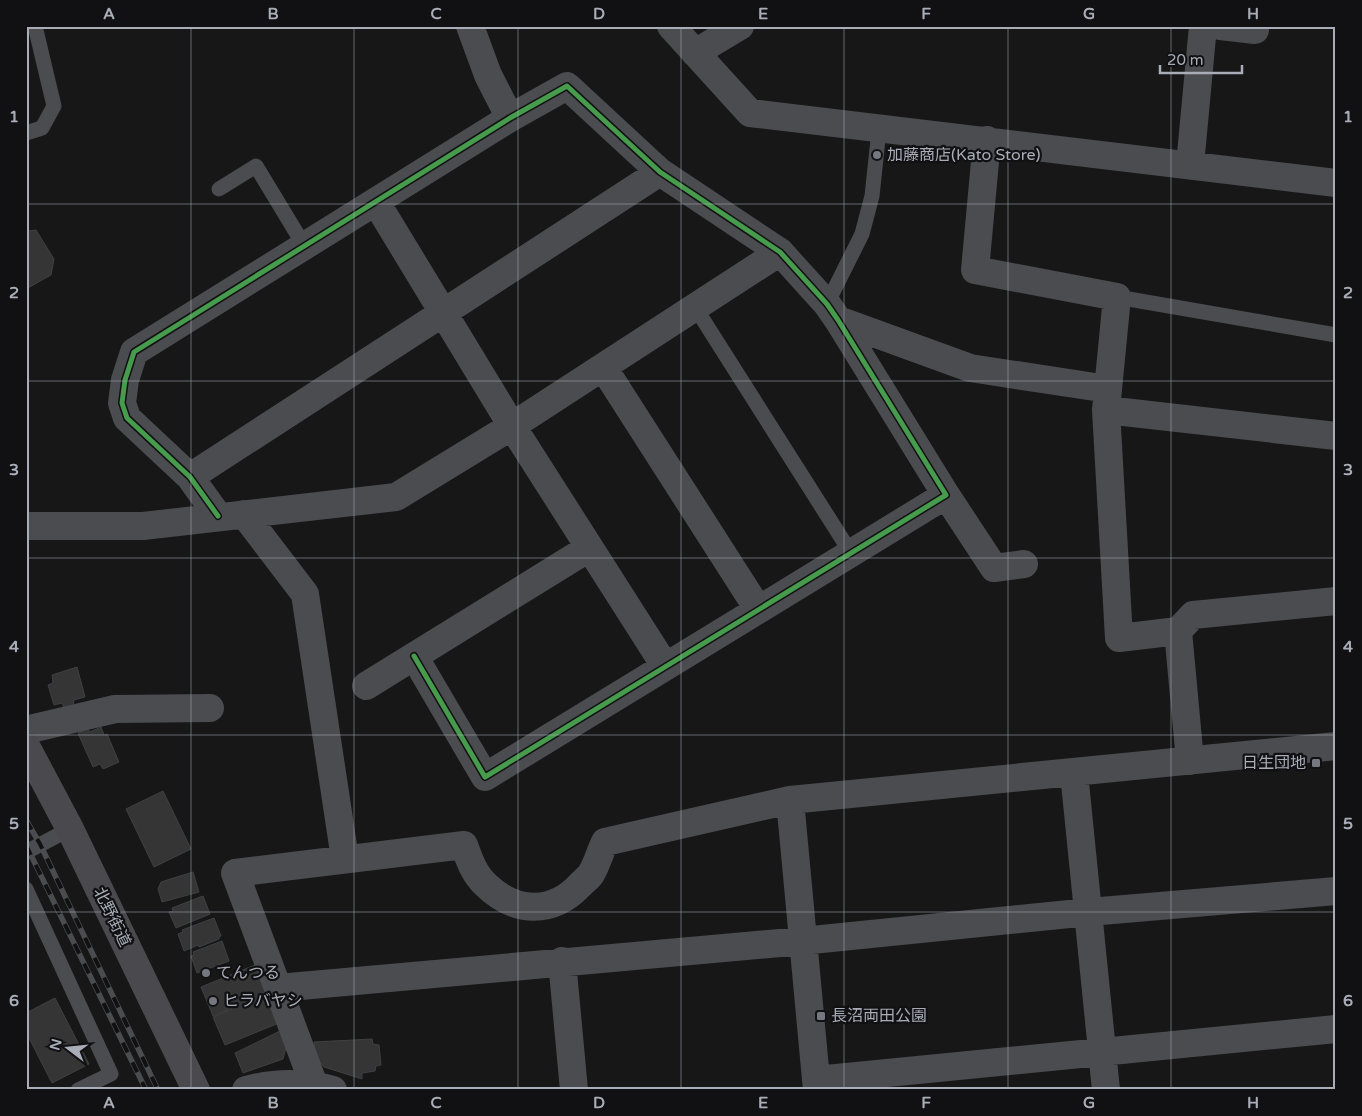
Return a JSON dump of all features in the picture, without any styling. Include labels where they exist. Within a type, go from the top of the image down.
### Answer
[{"type":"main road","name":"北野街道","points":[[26,746],[70,829],[196,1090]]},
{"type":"street","points":[[470,26],[488,75],[510,118]]},
{"type":"street","points":[[671,26],[750,113],[879,130],[987,140],[1336,183]]},
{"type":"street","points":[[695,54],[740,26]]},
{"type":"street","points":[[1190,165],[1203,26]]},
{"type":"street","points":[[1220,26],[1255,30]]},
{"type":"street","points":[[218,516],[190,476],[127,418],[122,403],[124,380],[134,352],[510,118],[567,86],[660,172],[780,252],[833,312],[946,495],[994,568],[1024,564]]},
{"type":"street","points":[[987,140],[975,270],[1117,298],[1107,400],[1119,638],[1178,631],[1193,615],[1336,602]]},
{"type":"street","points":[[190,476],[660,172]]},
{"type":"street","points":[[376,202],[512,426],[665,666]]},
{"type":"street","points":[[26,526],[143,526],[396,497],[512,426],[780,252]]},
{"type":"street","points":[[833,312],[970,368],[1107,400],[1336,436]]},
{"type":"street","points":[[603,367],[758,609]]},
{"type":"street","points":[[414,656],[485,777],[946,495]]},
{"type":"street","points":[[244,514],[305,594],[345,859]]},
{"type":"street","points":[[366,686],[589,548]]},
{"type":"street","points":[[1178,631],[1190,761]]},
{"type":"street","points":[[26,730],[115,709],[210,708]]},
{"type":"street","points":[[246,1090],[283,1084],[324,1087],[278,988],[235,872],[464,845],[472,867],[480,879],[503,899],[528,907],[552,905],[573,893],[590,874],[605,842],[790,800],[1336,746]]},
{"type":"street","points":[[1074,773],[1106,1090]]},
{"type":"street","points":[[790,800],[816,1085],[1102,1052],[1336,1029]]},
{"type":"street","points":[[278,988],[1089,912],[1336,891]]},
{"type":"street","points":[[562,961],[574,1090]]},
{"type":"lane","points":[[26,133],[42,128],[54,106],[35,26]]},
{"type":"lane","points":[[833,312],[862,234],[872,196],[879,130]]},
{"type":"lane","points":[[219,189],[256,166],[305,247]]},
{"type":"lane","points":[[1117,298],[1336,335]]},
{"type":"lane","points":[[695,307],[851,553]]},
{"type":"lane","points":[[26,852],[70,829]]},
{"type":"lane","points":[[26,890],[111,1074],[78,1090]]},
{"type":"building","points":[[26,229],[29,231],[36,230],[54,259],[51,275],[26,289]]},
{"type":"building","points":[[77,667],[85,697],[74,700],[73,706],[64,708],[62,703],[54,705],[48,685],[53,683],[52,675]]},
{"type":"building","points":[[101,727],[104,735],[107,734],[119,762],[103,769],[100,764],[93,767],[78,733],[87,728],[90,732]]},
{"type":"building","points":[[163,791],[191,849],[154,867],[126,809]]},
{"type":"building","points":[[193,872],[199,892],[162,902],[158,889],[161,882]]},
{"type":"building","points":[[203,896],[210,914],[176,928],[169,912],[173,911],[172,908]]},
{"type":"building","points":[[214,918],[221,936],[219,939],[184,951],[178,934],[183,932],[182,930]]},
{"type":"building","points":[[222,941],[229,961],[197,973],[191,956],[194,955],[193,952]]},
{"type":"building","points":[[255,965],[267,994],[213,1016],[201,987]]},
{"type":"building","points":[[267,995],[279,1023],[225,1045],[213,1017]]},
{"type":"building","points":[[55,998],[89,1064],[52,1083],[26,1032],[26,1013]]},
{"type":"building","points":[[280,1031],[286,1048],[283,1059],[243,1073],[235,1053]]},
{"type":"building","points":[[372,1039],[373,1044],[379,1045],[381,1065],[376,1066],[375,1071],[362,1073],[362,1079],[324,1067],[315,1056],[314,1042]]},
{"type":"railway","points":[[26,820],[40,844],[158,1090]]},
{"type":"railway","points":[[26,845],[146,1090]]},
{"type":"cycle path","points":[[218,516],[190,477],[127,418],[122,403],[125,380],[134,352],[510,118],[567,86],[660,172],[780,252],[827,304],[838,320],[946,495],[485,777],[414,656]]},
{"type":"place","name":"加藤商店(Kato Store)","points":[[877,155]]},
{"type":"place","name":"日生団地","points":[[1316,763]]},
{"type":"place","name":"てんつる","points":[[206,973]]},
{"type":"place","name":"ヒラバヤシ","points":[[213,1001]]},
{"type":"place","name":"長沼両田公園","points":[[821,1016]]}]
